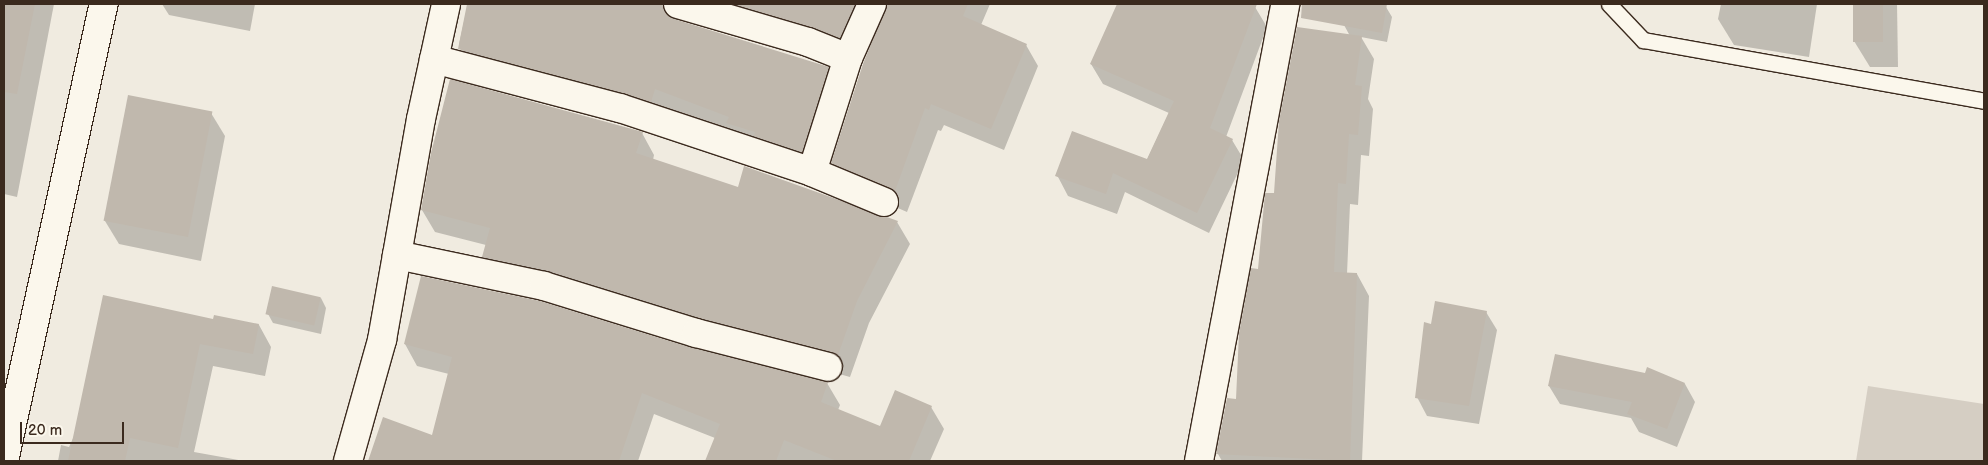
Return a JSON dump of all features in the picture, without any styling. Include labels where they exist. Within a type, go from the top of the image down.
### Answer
[{"type":"street","points":[[4,461],[104,4]]},
{"type":"street","points":[[348,461],[382,340],[446,4]]},
{"type":"street","points":[[678,4],[808,42],[848,58]]},
{"type":"street","points":[[812,172],[848,58],[872,4]]},
{"type":"street","points":[[1199,461],[1285,4]]},
{"type":"street","points":[[434,59],[620,108],[812,172],[884,202]]},
{"type":"street","points":[[398,255],[544,286],[696,332],[828,368]]},
{"type":"lane","points":[[1608,4],[1643,40],[1984,101]]},
{"type":"shaded area","points":[[1868,386],[1984,404],[1984,461],[1856,461]]},
{"type":"building","points":[[4,4],[35,4],[17,94],[4,92]]},
{"type":"building","points":[[467,4],[663,4],[666,14],[674,19],[829,67],[802,152],[754,136],[755,132],[726,123],[729,117],[655,89],[651,102],[458,49]]},
{"type":"building","points":[[733,4],[855,4],[840,38]]},
{"type":"building","points":[[887,4],[968,4],[963,16],[1027,44],[991,129],[931,104],[929,110],[925,108],[895,191],[831,163],[863,64]]},
{"type":"building","points":[[1117,4],[1257,4],[1210,128],[1233,139],[1197,213],[1113,173],[1106,194],[1055,176],[1072,131],[1147,159],[1174,101],[1090,64]]},
{"type":"building","points":[[1302,4],[1387,4],[1382,33],[1301,18]]},
{"type":"building","points":[[1853,4],[1883,4],[1883,42],[1853,42]]},
{"type":"building","points":[[1297,27],[1362,36],[1355,85],[1362,86],[1358,135],[1349,134],[1346,184],[1338,183],[1334,272],[1357,273],[1350,461],[1216,454],[1227,398],[1236,399],[1239,333],[1251,268],[1258,269],[1265,193],[1274,193],[1279,121]]},
{"type":"building","points":[[450,79],[643,132],[636,153],[738,187],[744,166],[898,221],[857,301],[838,355],[700,318],[549,271],[482,257],[490,228],[421,210],[431,153]]},
{"type":"building","points":[[128,95],[212,111],[188,237],[104,221]]},
{"type":"building","points":[[421,276],[540,301],[692,348],[828,382],[821,402],[880,426],[895,390],[932,406],[909,461],[837,461],[784,440],[776,461],[705,461],[720,424],[642,393],[619,461],[368,461],[383,417],[432,435],[452,357],[404,344]]},
{"type":"building","points":[[272,286],[321,297],[314,326],[265,314]]},
{"type":"building","points":[[103,295],[213,319],[214,315],[259,324],[253,354],[200,344],[178,448],[130,438],[125,461],[68,461]]},
{"type":"building","points":[[1435,301],[1487,311],[1469,406],[1415,398],[1424,322],[1431,324]]},
{"type":"building","points":[[1555,354],[1645,373],[1647,367],[1685,383],[1667,429],[1627,414],[1632,402],[1548,386]]}]
